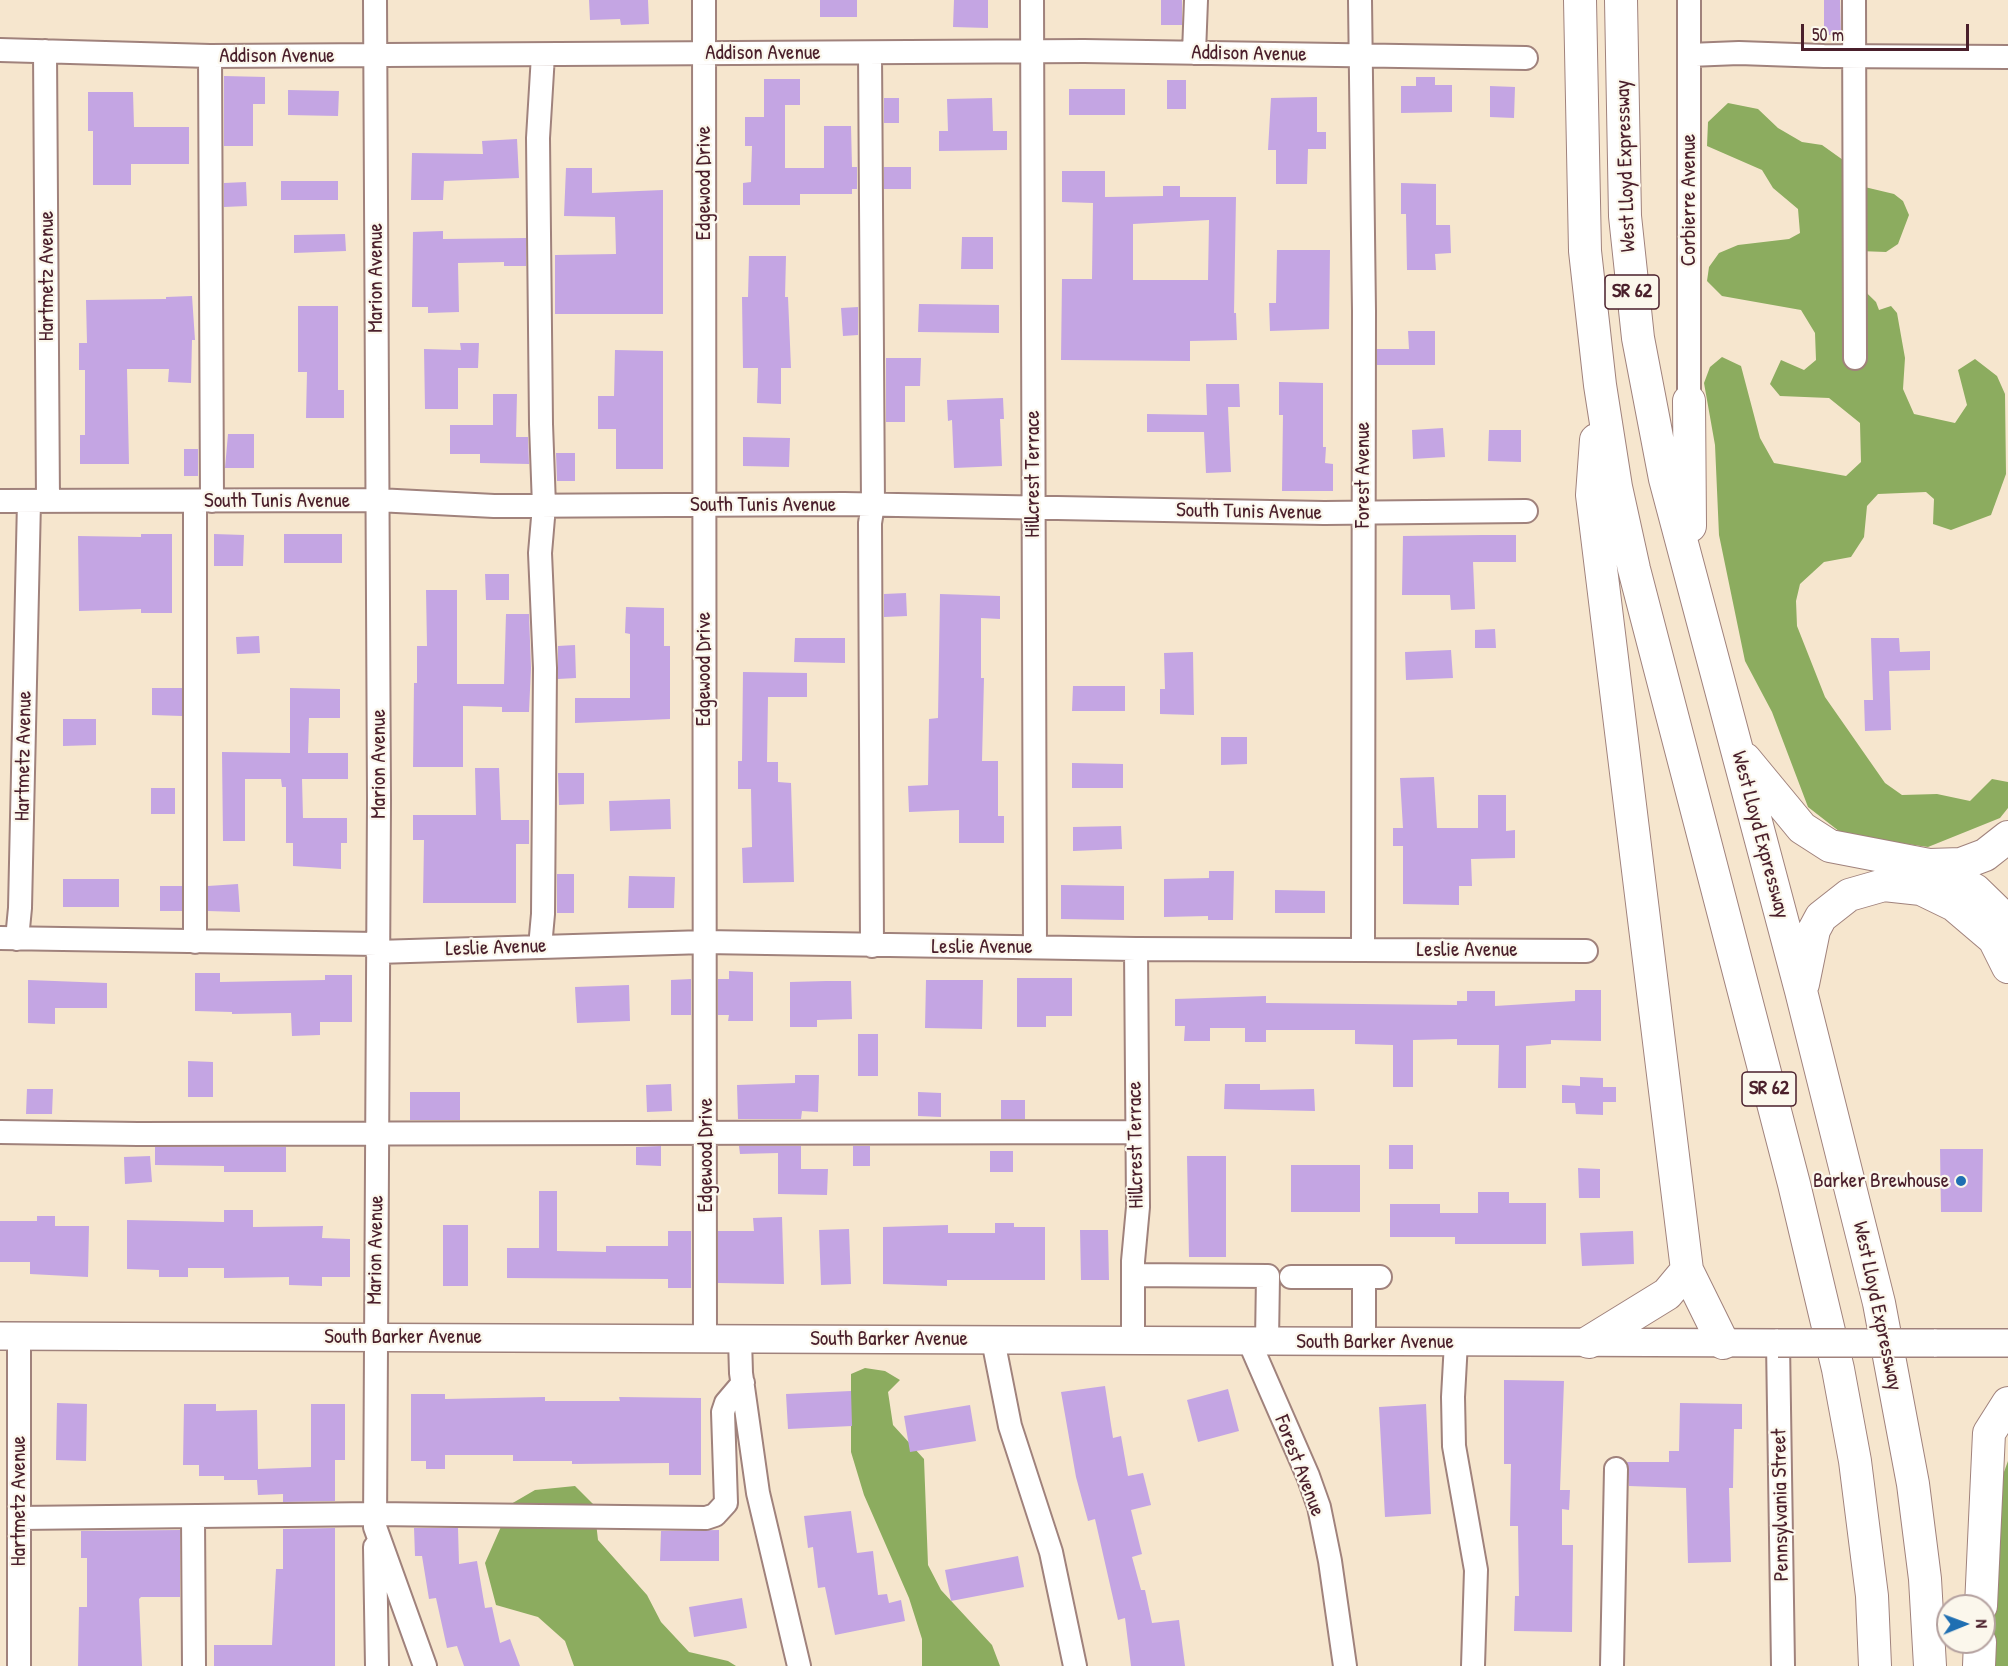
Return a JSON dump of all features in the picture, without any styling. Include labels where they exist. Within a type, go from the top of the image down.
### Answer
[{"type":"highway","name":"West Lloyd Expressway","points":[[1580,0],[1585,251],[1600,385],[1616,487],[1634,569],[1794,1184],[1838,1369],[1855,1461],[1872,1596],[1875,1666]]},
{"type":"highway","name":"West Lloyd Expressway","points":[[1621,0],[1625,216],[1638,338],[1665,479],[1801,991],[1881,1312],[1913,1484],[1925,1579],[1930,1666]]},
{"type":"highway","points":[[1600,385],[1592,495],[1687,1270],[1723,1343]]},
{"type":"highway","points":[[1689,401],[1691,578]]},
{"type":"highway","points":[[1738,751],[1802,828],[1816,839],[1842,850],[1929,865],[1961,864],[1975,860],[2008,837]]},
{"type":"highway","points":[[1929,865],[1968,885],[2008,922]]},
{"type":"highway","points":[[1801,991],[1814,930],[1821,917],[1849,895],[1884,885],[1921,888],[1954,905],[1994,939],[2008,967]]},
{"type":"highway","points":[[1589,1342],[1659,1300],[1687,1270]]},
{"type":"highway","points":[[1981,1594],[1986,1451],[1989,1433],[2008,1402]]},
{"type":"main road","name":"South Barker Avenue","points":[[10,1336],[2008,1343]]},
{"type":"street","name":"Marion Avenue","points":[[375,0],[378,1132],[375,1521],[377,1666]]},
{"type":"street","name":"Edgewood Drive","points":[[704,0],[705,1339]]},
{"type":"street","name":"Hillcrest Terrace","points":[[1032,0],[1035,948]]},
{"type":"street","points":[[1194,53],[1196,0]]},
{"type":"street","name":"Forest Avenue","points":[[1360,0],[1363,950]]},
{"type":"street","name":"Corbierre Avenue","points":[[1689,0],[1689,401]]},
{"type":"street","points":[[1854,0],[1855,358]]},
{"type":"street","name":"Addison Avenue","points":[[0,50],[210,56],[543,55],[704,51],[1194,53],[1526,58]]},
{"type":"street","name":"Hartmetz Avenue","points":[[8,939],[20,908],[39,501],[45,51]]},
{"type":"street","points":[[870,53],[873,505],[870,524],[872,946]]},
{"type":"street","points":[[1689,55],[1739,53],[2008,57]]},
{"type":"street","points":[[540,947],[543,914],[545,668],[540,553],[544,506],[540,391],[538,138],[543,55]]},
{"type":"street","points":[[195,942],[210,56]]},
{"type":"street","name":"South Tunis Avenue","points":[[0,501],[377,500],[544,506],[873,505],[1324,513],[1526,511]]},
{"type":"street","name":"Leslie Avenue","points":[[8,939],[377,948],[540,947],[705,942],[1035,948],[1586,951]]},
{"type":"street","name":"Hillcrest Terrace","points":[[1133,1340],[1133,1275],[1138,1207],[1136,949]]},
{"type":"street","points":[[0,1132],[1137,1132]]},
{"type":"street","points":[[1133,1275],[1268,1276],[1258,1341]]},
{"type":"street","points":[[1291,1277],[1372,1277],[1364,1341]]},
{"type":"street","name":"Hartmetz Avenue","points":[[10,1336],[13,1516],[19,1666]]},
{"type":"street","points":[[740,1339],[743,1383],[758,1493],[799,1666]]},
{"type":"street","points":[[993,1340],[1010,1426],[1051,1552],[1075,1666]]},
{"type":"street","name":"Forest Avenue","points":[[1258,1341],[1318,1508],[1330,1560],[1346,1666]]},
{"type":"street","points":[[1456,1342],[1453,1397],[1454,1446],[1476,1570],[1473,1666]]},
{"type":"street","name":"Pennsylvania Street","points":[[1778,1343],[1783,1666]]},
{"type":"street","points":[[13,1516],[375,1521],[706,1518],[716,1515],[726,1503],[723,1412],[726,1403],[743,1383]]},
{"type":"street","points":[[1612,1666],[1616,1469]]},
{"type":"street","points":[[193,1518],[194,1666]]},
{"type":"street","name":"Marion Avenue","points":[[375,1521],[425,1666]]},
{"type":"green space","points":[[1728,103],[1758,109],[1778,128],[1802,142],[1822,145],[1843,160],[1852,184],[1894,194],[1903,201],[1909,215],[1898,244],[1886,252],[1859,251],[1842,269],[1876,302],[1879,310],[1891,306],[1897,313],[1905,358],[1903,389],[1914,414],[1955,423],[1967,405],[1958,370],[1975,359],[1997,376],[2005,394],[2006,474],[1991,515],[1951,530],[1933,524],[1934,499],[1926,492],[1878,494],[1867,506],[1864,537],[1851,557],[1824,562],[1800,584],[1796,601],[1797,626],[1825,697],[1885,783],[1902,795],[1937,794],[1970,801],[1992,779],[2008,782],[2008,808],[2000,818],[1928,847],[1844,835],[1808,807],[1772,712],[1745,661],[1719,535],[1715,445],[1704,383],[1710,367],[1722,357],[1741,366],[1760,438],[1774,463],[1846,476],[1861,462],[1860,423],[1829,398],[1780,396],[1770,384],[1781,360],[1804,370],[1816,360],[1815,333],[1801,310],[1722,296],[1707,281],[1709,267],[1719,253],[1738,245],[1789,239],[1800,233],[1798,209],[1773,188],[1762,170],[1707,146],[1708,122]]},
{"type":"green space","points":[[865,1368],[885,1371],[900,1380],[888,1392],[893,1425],[924,1459],[928,1565],[941,1590],[992,1645],[1000,1666],[922,1666],[922,1639],[909,1598],[864,1495],[851,1452],[851,1374]]},
{"type":"green space","points":[[2008,1461],[2008,1666],[1987,1666],[1988,1654],[1996,1654],[1996,1594],[1991,1594],[1997,1491]]},
{"type":"green space","points":[[575,1486],[594,1505],[598,1540],[647,1595],[661,1622],[689,1652],[728,1661],[736,1666],[574,1666],[565,1641],[538,1617],[496,1605],[485,1563],[511,1504],[535,1490]]},
{"type":"building","points":[[589,0],[648,0],[649,24],[621,25],[620,19],[590,20]]},
{"type":"building","points":[[820,0],[857,0],[857,17],[820,17]]},
{"type":"building","points":[[954,0],[988,0],[988,28],[953,27]]},
{"type":"building","points":[[1161,0],[1182,0],[1182,25],[1161,25]]},
{"type":"building","points":[[1824,0],[1840,0],[1841,35],[1824,35]]},
{"type":"building","points":[[224,76],[265,77],[265,104],[253,104],[253,146],[224,146]]},
{"type":"building","points":[[1416,77],[1435,77],[1435,85],[1452,85],[1452,112],[1401,113],[1401,86],[1416,86]]},
{"type":"building","points":[[764,79],[800,79],[800,105],[785,105],[785,168],[824,168],[824,126],[851,126],[852,167],[857,167],[857,189],[852,189],[852,194],[800,194],[800,205],[743,205],[743,183],[751,182],[752,146],[745,146],[745,117],[764,117]]},
{"type":"building","points":[[1167,80],[1186,80],[1186,109],[1167,109]]},
{"type":"building","points":[[1490,86],[1515,87],[1514,118],[1490,117]]},
{"type":"building","points":[[1069,89],[1125,89],[1125,115],[1069,115]]},
{"type":"building","points":[[288,90],[339,91],[338,116],[288,115]]},
{"type":"building","points":[[88,92],[133,92],[134,127],[189,127],[189,164],[131,164],[131,185],[93,185],[93,131],[88,131]]},
{"type":"building","points":[[1317,97],[1317,132],[1326,132],[1326,149],[1308,149],[1307,184],[1276,184],[1276,150],[1268,150],[1271,98]]},
{"type":"building","points":[[884,98],[899,98],[899,123],[884,123]]},
{"type":"building","points":[[992,98],[993,131],[1007,131],[1007,150],[939,151],[939,131],[948,131],[947,99]]},
{"type":"building","points":[[517,139],[519,178],[444,181],[443,200],[411,200],[412,153],[483,154],[482,141]]},
{"type":"building","points":[[884,167],[911,167],[911,189],[884,189]]},
{"type":"building","points":[[566,168],[592,168],[592,193],[663,190],[663,314],[555,314],[555,255],[616,254],[615,217],[564,216]]},
{"type":"building","points":[[1062,171],[1105,171],[1105,197],[1163,196],[1163,186],[1180,186],[1180,197],[1236,197],[1234,313],[1236,313],[1237,340],[1190,341],[1190,361],[1061,360],[1062,279],[1092,279],[1093,203],[1062,202]],"holes":[[[1209,220],[1208,280],[1133,280],[1133,224]]]},
{"type":"building","points":[[281,181],[338,181],[338,200],[281,200]]},
{"type":"building","points":[[246,182],[247,206],[224,207],[224,183]]},
{"type":"building","points":[[1401,183],[1436,184],[1436,225],[1450,225],[1451,253],[1435,254],[1436,270],[1407,270],[1406,214],[1401,214]]},
{"type":"building","points":[[443,231],[443,239],[526,238],[526,266],[504,266],[504,262],[458,263],[459,312],[428,313],[428,307],[412,307],[413,232]]},
{"type":"building","points":[[345,234],[346,251],[294,253],[294,235]]},
{"type":"building","points":[[962,237],[993,237],[993,269],[961,269]]},
{"type":"building","points":[[1277,250],[1330,250],[1329,329],[1270,331],[1269,303],[1276,303]]},
{"type":"building","points":[[749,256],[786,256],[785,297],[788,297],[791,368],[781,368],[781,404],[757,403],[758,368],[743,368],[742,297],[748,297]]},
{"type":"building","points":[[192,296],[195,340],[192,340],[191,383],[168,382],[169,369],[127,369],[129,464],[80,464],[80,435],[85,435],[85,370],[79,370],[79,343],[87,343],[86,300],[166,299],[166,297]]},
{"type":"building","points":[[919,304],[999,305],[999,333],[918,332]]},
{"type":"building","points":[[298,306],[338,306],[338,390],[344,390],[344,418],[306,418],[307,372],[298,372]]},
{"type":"building","points":[[858,307],[858,335],[843,336],[841,308]]},
{"type":"building","points":[[1408,331],[1435,331],[1435,365],[1377,365],[1377,349],[1409,349]]},
{"type":"building","points":[[460,343],[479,343],[478,368],[458,368],[458,409],[425,409],[424,349],[461,350]]},
{"type":"building","points":[[615,350],[663,351],[663,469],[616,469],[616,429],[598,429],[598,396],[614,396]]},
{"type":"building","points":[[886,358],[921,358],[920,386],[905,386],[905,422],[886,422]]},
{"type":"building","points":[[1279,382],[1323,383],[1323,447],[1326,447],[1325,463],[1333,464],[1333,491],[1282,491],[1283,415],[1279,415]]},
{"type":"building","points":[[1206,384],[1239,384],[1240,407],[1228,407],[1231,472],[1206,473],[1204,432],[1147,432],[1147,414],[1207,415]]},
{"type":"building","points":[[493,394],[517,394],[516,437],[528,437],[529,464],[480,463],[480,454],[450,454],[450,425],[493,425]]},
{"type":"building","points":[[1003,398],[1004,419],[1000,419],[1002,466],[954,468],[952,420],[948,421],[947,400]]},
{"type":"building","points":[[1443,428],[1445,457],[1413,459],[1412,430]]},
{"type":"building","points":[[1489,430],[1521,430],[1521,462],[1488,461]]},
{"type":"building","points":[[228,434],[254,434],[254,468],[225,468]]},
{"type":"building","points":[[743,437],[790,438],[789,467],[743,466]]},
{"type":"building","points":[[184,449],[198,449],[198,476],[184,476]]},
{"type":"building","points":[[556,453],[575,453],[575,481],[557,481]]},
{"type":"building","points":[[141,534],[172,534],[172,613],[141,613],[141,609],[79,611],[78,536],[141,537]]},
{"type":"building","points":[[214,534],[244,535],[243,566],[214,566]]},
{"type":"building","points":[[284,534],[342,534],[342,563],[284,563]]},
{"type":"building","points":[[1516,535],[1516,562],[1473,562],[1475,609],[1451,610],[1450,595],[1402,595],[1403,536]]},
{"type":"building","points":[[485,574],[509,574],[509,600],[486,600]]},
{"type":"building","points":[[426,590],[457,590],[457,684],[504,684],[506,614],[529,614],[531,668],[529,712],[502,712],[502,707],[463,706],[463,767],[413,767],[414,683],[417,683],[417,646],[427,646]]},
{"type":"building","points":[[906,593],[907,616],[884,617],[884,594]]},
{"type":"building","points":[[940,594],[1000,596],[1000,619],[981,618],[981,678],[984,678],[982,761],[998,761],[998,816],[1004,816],[1004,843],[959,843],[959,810],[909,812],[908,786],[928,785],[929,719],[938,718]]},
{"type":"building","points":[[626,607],[664,608],[664,646],[670,646],[670,719],[575,723],[575,698],[630,698],[630,634],[625,633]]},
{"type":"building","points":[[1495,629],[1496,648],[1475,648],[1475,630]]},
{"type":"building","points":[[259,636],[260,653],[237,654],[236,637]]},
{"type":"building","points":[[795,638],[845,638],[845,663],[794,662]]},
{"type":"building","points":[[1871,638],[1899,638],[1900,652],[1930,651],[1930,670],[1889,671],[1891,730],[1865,731],[1864,700],[1873,700]]},
{"type":"building","points":[[575,645],[576,678],[558,679],[558,646]]},
{"type":"building","points":[[1451,650],[1453,678],[1406,680],[1405,652]]},
{"type":"building","points":[[1193,652],[1194,715],[1160,714],[1160,689],[1165,689],[1164,653]]},
{"type":"building","points":[[743,672],[807,673],[807,697],[768,697],[767,762],[778,762],[778,782],[791,783],[794,882],[743,883],[742,848],[752,847],[751,789],[738,789],[738,761],[742,761]]},
{"type":"building","points":[[1073,686],[1125,686],[1125,711],[1072,711]]},
{"type":"building","points":[[152,688],[182,688],[182,716],[152,715]]},
{"type":"building","points":[[290,688],[340,689],[340,718],[309,718],[308,753],[348,753],[348,779],[302,779],[303,818],[347,818],[347,843],[341,843],[341,869],[293,866],[293,843],[286,843],[286,787],[282,787],[281,779],[245,779],[245,841],[223,841],[222,752],[290,753]]},
{"type":"building","points":[[63,719],[96,719],[96,745],[63,746]]},
{"type":"building","points":[[1221,737],[1247,737],[1247,764],[1221,765]]},
{"type":"building","points":[[1072,763],[1123,764],[1123,788],[1072,788]]},
{"type":"building","points":[[475,768],[499,768],[501,820],[529,820],[529,844],[516,844],[516,903],[423,903],[424,840],[413,840],[413,815],[476,815]]},
{"type":"building","points":[[558,773],[584,773],[584,804],[559,805]]},
{"type":"building","points":[[1434,777],[1437,828],[1478,828],[1478,795],[1506,795],[1506,831],[1515,830],[1515,858],[1471,859],[1472,886],[1459,886],[1459,905],[1403,904],[1403,846],[1393,846],[1393,828],[1403,828],[1400,778]]},
{"type":"building","points":[[151,788],[175,788],[175,814],[151,814]]},
{"type":"building","points":[[670,799],[671,829],[610,831],[609,801]]},
{"type":"building","points":[[1121,826],[1122,849],[1073,851],[1073,827]]},
{"type":"building","points":[[1209,871],[1234,871],[1233,920],[1208,920],[1208,916],[1164,917],[1164,879],[1209,878]]},
{"type":"building","points":[[557,874],[574,874],[574,913],[557,913]]},
{"type":"building","points":[[629,876],[675,877],[674,908],[628,908]]},
{"type":"building","points":[[63,879],[119,879],[119,907],[63,907]]},
{"type":"building","points":[[238,884],[240,912],[208,911],[208,886]]},
{"type":"building","points":[[1061,885],[1124,886],[1124,920],[1061,919]]},
{"type":"building","points":[[160,886],[182,886],[182,911],[160,911]]},
{"type":"building","points":[[1275,890],[1325,891],[1325,913],[1275,913]]},
{"type":"building","points":[[729,971],[753,972],[753,1021],[728,1021],[729,1015],[718,1015],[718,979],[729,979]]},
{"type":"building","points":[[195,973],[220,973],[220,982],[325,980],[325,975],[352,975],[352,1022],[320,1022],[320,1035],[292,1036],[291,1013],[232,1014],[232,1012],[195,1011]]},
{"type":"building","points":[[1017,978],[1072,978],[1072,1016],[1046,1016],[1046,1027],[1017,1027]]},
{"type":"building","points":[[691,979],[691,1015],[671,1015],[671,980]]},
{"type":"building","points":[[28,980],[107,983],[107,1008],[55,1008],[55,1024],[28,1023]]},
{"type":"building","points":[[926,980],[983,980],[982,1029],[925,1028]]},
{"type":"building","points":[[851,981],[852,1019],[817,1020],[817,1027],[790,1027],[790,982]]},
{"type":"building","points":[[629,985],[630,1021],[577,1023],[575,987]]},
{"type":"building","points":[[1575,990],[1601,990],[1601,1041],[1551,1040],[1551,1044],[1526,1046],[1526,1088],[1498,1088],[1499,1045],[1457,1045],[1457,1039],[1413,1040],[1413,1087],[1393,1087],[1393,1045],[1355,1044],[1355,1030],[1266,1030],[1266,1042],[1245,1042],[1245,1028],[1210,1028],[1210,1041],[1184,1041],[1185,1026],[1175,1026],[1175,999],[1266,996],[1266,1003],[1457,1005],[1457,1001],[1467,1001],[1467,991],[1495,991],[1495,1006],[1575,1001]]},
{"type":"building","points":[[858,1034],[878,1034],[878,1076],[858,1076]]},
{"type":"building","points":[[188,1061],[213,1062],[213,1097],[188,1097]]},
{"type":"building","points":[[795,1075],[819,1075],[818,1112],[802,1111],[801,1119],[738,1119],[737,1085],[795,1083]]},
{"type":"building","points":[[1580,1077],[1603,1078],[1603,1087],[1616,1087],[1616,1102],[1603,1102],[1603,1115],[1576,1114],[1575,1103],[1562,1103],[1562,1085],[1580,1086]]},
{"type":"building","points":[[671,1084],[672,1111],[647,1112],[646,1085]]},
{"type":"building","points":[[1225,1084],[1260,1084],[1260,1090],[1314,1089],[1315,1111],[1224,1109]]},
{"type":"building","points":[[27,1089],[53,1089],[52,1114],[26,1114]]},
{"type":"building","points":[[410,1092],[460,1092],[460,1120],[410,1120]]},
{"type":"building","points":[[918,1092],[941,1093],[941,1117],[918,1116]]},
{"type":"building","points":[[1001,1100],[1025,1100],[1025,1119],[1001,1119]]},
{"type":"building","points":[[1389,1145],[1413,1145],[1413,1169],[1389,1169]]},
{"type":"building","points":[[661,1146],[661,1166],[636,1165],[636,1147]]},
{"type":"building","points":[[739,1146],[801,1146],[801,1169],[828,1169],[827,1195],[778,1194],[778,1153],[740,1154]]},
{"type":"building","points":[[853,1146],[870,1146],[870,1166],[853,1166]]},
{"type":"building","points":[[155,1147],[286,1147],[286,1172],[224,1172],[224,1166],[155,1165]]},
{"type":"building","name":"Barker Brewhouse","points":[[1940,1149],[1983,1149],[1982,1212],[1941,1212]]},
{"type":"building","points":[[990,1151],[1013,1151],[1013,1172],[990,1172]]},
{"type":"building","points":[[150,1156],[152,1182],[125,1184],[124,1157]]},
{"type":"building","points":[[1187,1156],[1226,1156],[1226,1257],[1189,1257]]},
{"type":"building","points":[[1291,1165],[1360,1165],[1360,1212],[1291,1212]]},
{"type":"building","points":[[1578,1168],[1600,1169],[1600,1198],[1579,1198]]},
{"type":"building","points":[[539,1191],[557,1191],[557,1251],[606,1252],[606,1246],[668,1246],[668,1231],[691,1231],[691,1288],[668,1288],[668,1279],[507,1278],[507,1248],[539,1248]]},
{"type":"building","points":[[1478,1192],[1509,1192],[1509,1203],[1546,1203],[1546,1244],[1455,1244],[1455,1237],[1390,1237],[1390,1204],[1440,1204],[1440,1213],[1478,1213]]},
{"type":"building","points":[[224,1210],[253,1210],[253,1227],[323,1226],[322,1238],[350,1239],[350,1277],[322,1277],[322,1286],[289,1285],[289,1277],[224,1278],[224,1268],[188,1268],[188,1277],[159,1277],[159,1270],[127,1269],[127,1220],[224,1222]]},
{"type":"building","points":[[37,1216],[55,1216],[55,1226],[89,1226],[88,1277],[30,1274],[30,1262],[0,1262],[0,1221],[37,1221]]},
{"type":"building","points":[[782,1217],[784,1284],[718,1283],[718,1231],[754,1231],[753,1218]]},
{"type":"building","points":[[995,1223],[1014,1223],[1014,1227],[1045,1227],[1045,1280],[947,1280],[947,1286],[883,1284],[883,1227],[948,1225],[948,1233],[995,1233]]},
{"type":"building","points":[[443,1225],[468,1225],[468,1286],[443,1286]]},
{"type":"building","points":[[849,1229],[851,1284],[821,1285],[819,1230]]},
{"type":"building","points":[[1080,1230],[1108,1230],[1109,1280],[1081,1280]]},
{"type":"building","points":[[1633,1231],[1634,1264],[1582,1266],[1580,1233]]},
{"type":"building","points":[[1504,1380],[1564,1381],[1560,1490],[1570,1490],[1569,1510],[1562,1509],[1562,1545],[1573,1545],[1572,1632],[1514,1631],[1515,1596],[1519,1596],[1518,1526],[1510,1526],[1511,1464],[1504,1464]]},
{"type":"building","points":[[1105,1386],[1113,1438],[1121,1436],[1128,1476],[1143,1473],[1151,1505],[1131,1510],[1142,1554],[1132,1557],[1141,1590],[1145,1590],[1152,1623],[1179,1620],[1185,1666],[1131,1666],[1125,1618],[1118,1620],[1095,1519],[1088,1521],[1076,1477],[1061,1392]]},
{"type":"building","points":[[1228,1389],[1239,1431],[1198,1442],[1187,1400]]},
{"type":"building","points":[[851,1391],[852,1426],[788,1429],[786,1394]]},
{"type":"building","points":[[411,1394],[445,1394],[445,1399],[545,1397],[545,1401],[620,1401],[619,1397],[701,1398],[701,1475],[669,1475],[669,1463],[572,1464],[572,1461],[513,1461],[513,1455],[445,1455],[445,1469],[426,1469],[426,1461],[411,1461]]},
{"type":"building","points":[[57,1403],[87,1404],[86,1461],[56,1460]]},
{"type":"building","points":[[1680,1403],[1742,1404],[1742,1429],[1734,1429],[1733,1488],[1729,1488],[1731,1562],[1688,1563],[1686,1488],[1629,1486],[1627,1462],[1669,1462],[1669,1451],[1679,1451]]},
{"type":"building","points":[[184,1404],[216,1404],[216,1411],[257,1410],[258,1469],[311,1467],[311,1404],[345,1404],[345,1460],[335,1460],[335,1501],[283,1502],[283,1494],[258,1495],[257,1480],[224,1480],[224,1476],[199,1476],[199,1465],[183,1465]]},
{"type":"building","points":[[1426,1404],[1431,1514],[1385,1517],[1379,1407]]},
{"type":"building","points":[[970,1405],[976,1441],[910,1452],[904,1416]]},
{"type":"building","points":[[851,1511],[857,1553],[873,1551],[878,1595],[887,1594],[889,1603],[901,1600],[905,1621],[835,1635],[825,1587],[818,1588],[813,1547],[808,1548],[804,1516]]},
{"type":"building","points":[[335,1528],[335,1666],[214,1666],[214,1645],[272,1645],[276,1569],[283,1569],[283,1529]]},
{"type":"building","points":[[414,1528],[458,1528],[459,1564],[477,1561],[485,1608],[492,1607],[500,1643],[510,1639],[520,1666],[464,1666],[457,1646],[447,1648],[436,1598],[429,1599],[422,1556],[415,1556]]},
{"type":"building","points":[[180,1530],[180,1597],[141,1597],[139,1599],[142,1666],[78,1666],[79,1607],[87,1607],[87,1558],[81,1558],[81,1531]]},
{"type":"building","points":[[719,1530],[719,1561],[660,1561],[661,1531]]},
{"type":"building","points":[[1018,1556],[1024,1587],[951,1601],[945,1570]]},
{"type":"building","points":[[742,1598],[747,1628],[694,1637],[689,1607]]},
{"type":"place","name":"Barker Brewhouse","points":[[1961,1181]]}]
